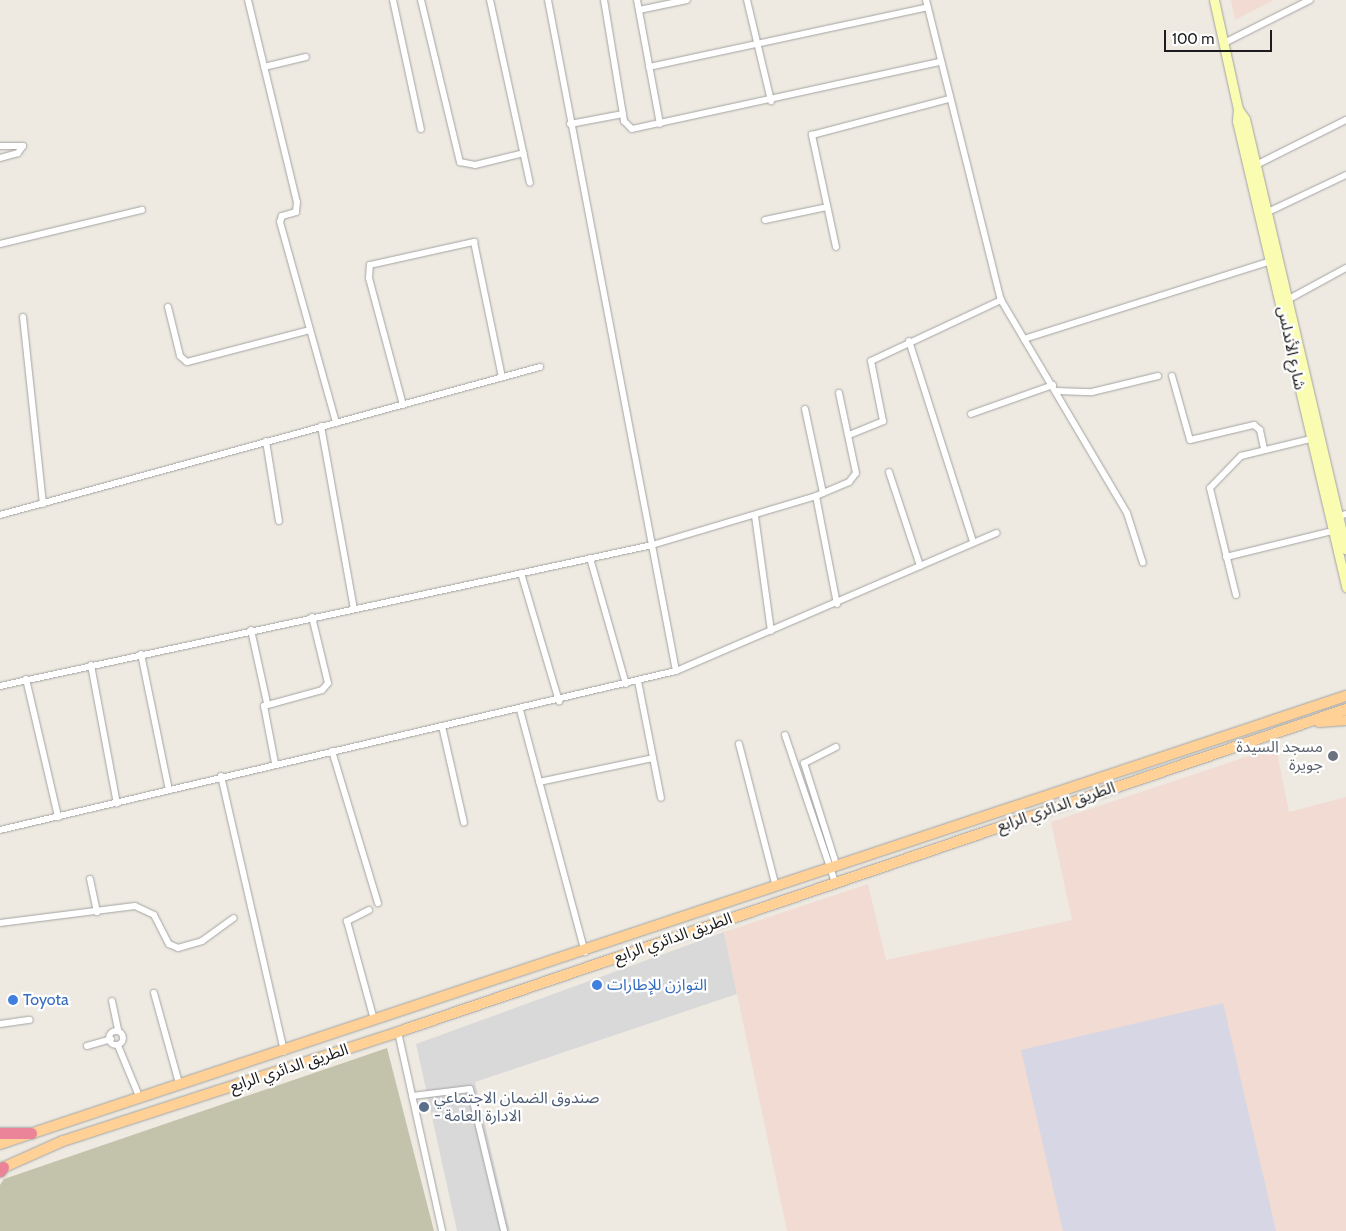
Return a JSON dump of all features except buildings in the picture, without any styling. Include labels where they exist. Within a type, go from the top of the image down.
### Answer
[{"type":"highway","points":[[0,1133],[31,1133]]},
{"type":"main road","name":"شارع الأندلس","points":[[1214,0],[1238,109],[1256,165],[1289,299],[1333,531],[1346,587]]},
{"type":"main road","name":"شارع الأندلس","points":[[1238,109],[1237,121],[1271,260],[1311,438],[1342,515],[1346,549]]},
{"type":"main road","points":[[1332,701],[1346,691]]},
{"type":"main road","name":"الطريق الدائري الرابع","points":[[0,1144],[139,1096],[284,1052],[374,1020],[585,952],[1346,696]]},
{"type":"main road","name":"الطريق الدائري الرابع","points":[[1,1169],[60,1142],[398,1032],[1346,709]]},
{"type":"main road","points":[[1301,723],[1346,720]]},
{"type":"main road","points":[[630,936],[636,942],[633,952]]},
{"type":"main road","points":[[54,1124],[60,1142]]},
{"type":"street","points":[[248,0],[298,207],[280,222],[336,423]]},
{"type":"street","points":[[392,0],[420,129]]},
{"type":"street","points":[[421,0],[460,162],[475,165],[524,153]]},
{"type":"street","points":[[490,0],[530,183]]},
{"type":"street","points":[[548,0],[570,124],[676,672]]},
{"type":"street","points":[[604,0],[623,114],[632,129],[770,101],[940,62]]},
{"type":"street","points":[[637,0],[660,124]]},
{"type":"street","points":[[639,10],[687,0]]},
{"type":"street","points":[[747,0],[770,101]]},
{"type":"street","points":[[1224,43],[1310,0]]},
{"type":"street","points":[[649,67],[927,4],[949,99],[1002,300],[1133,525],[1143,563]]},
{"type":"street","points":[[264,67],[306,57]]},
{"type":"street","points":[[836,246],[812,138],[815,132],[949,99]]},
{"type":"street","points":[[570,124],[623,114]]},
{"type":"street","points":[[1256,165],[1346,120]]},
{"type":"street","points":[[0,146],[23,146],[18,153],[0,158]]},
{"type":"street","points":[[1268,212],[1346,175]]},
{"type":"street","points":[[765,220],[826,207]]},
{"type":"street","points":[[0,244],[142,210]]},
{"type":"street","points":[[403,405],[369,278],[370,265],[474,242],[502,377]]},
{"type":"street","points":[[1024,339],[1271,260]]},
{"type":"street","points":[[1289,299],[1346,268]]},
{"type":"street","points":[[849,435],[883,421],[871,360],[1002,300]]},
{"type":"street","points":[[168,308],[180,356],[187,362],[310,330]]},
{"type":"street","points":[[23,317],[42,504]]},
{"type":"street","points":[[909,341],[973,541]]},
{"type":"street","points":[[0,515],[266,441],[540,368]]},
{"type":"street","points":[[971,414],[1054,388],[1092,392],[1158,376]]},
{"type":"street","points":[[1172,376],[1190,440],[1254,425],[1260,430],[1264,449]]},
{"type":"street","points":[[0,686],[251,630],[652,545],[755,516],[816,496],[849,482],[856,473],[840,394]]},
{"type":"street","points":[[805,409],[823,493]]},
{"type":"street","points":[[322,426],[354,609]]},
{"type":"street","points":[[1236,595],[1208,493],[1241,456],[1311,438]]},
{"type":"street","points":[[266,441],[279,521]]},
{"type":"street","points":[[889,472],[920,566]]},
{"type":"street","points":[[816,496],[837,604]]},
{"type":"street","points":[[755,516],[771,631]]},
{"type":"street","points":[[1226,557],[1333,531]]},
{"type":"street","points":[[0,830],[117,804],[275,763],[520,710],[676,672],[837,604],[973,541],[997,533]]},
{"type":"street","points":[[590,558],[626,684]]},
{"type":"street","points":[[521,573],[559,701]]},
{"type":"street","points":[[267,703],[326,686],[312,617]]},
{"type":"street","points":[[251,630],[267,703],[264,710],[275,763]]},
{"type":"street","points":[[142,654],[169,790]]},
{"type":"street","points":[[91,665],[117,804]]},
{"type":"street","points":[[26,679],[58,817]]},
{"type":"street","points":[[638,681],[661,798]]},
{"type":"street","points":[[520,710],[585,952]]},
{"type":"street","points":[[442,726],[464,823]]},
{"type":"street","points":[[785,736],[835,868]]},
{"type":"street","points":[[740,744],[776,887]]},
{"type":"street","points":[[835,882],[835,868],[804,763],[836,747]]},
{"type":"street","points":[[332,751],[378,903]]},
{"type":"street","points":[[539,782],[653,758]]},
{"type":"street","points":[[221,776],[284,1052]]},
{"type":"street","points":[[90,879],[97,912]]},
{"type":"street","points":[[0,923],[97,912],[127,906],[148,911],[159,920],[174,948],[202,942],[234,918]]},
{"type":"street","points":[[370,910],[347,921],[374,1020]]},
{"type":"street","points":[[154,993],[180,1084]]},
{"type":"street","points":[[112,1001],[118,1030],[118,1048]]},
{"type":"street","points":[[0,1024],[30,1020]]},
{"type":"street","points":[[118,1030],[111,1032],[111,1039],[118,1048],[139,1096]]},
{"type":"street","points":[[398,1032],[442,1231]]},
{"type":"street","points":[[87,1046],[111,1039]]},
{"type":"street","points":[[412,1096],[470,1089],[504,1231]]},
{"type":"shaded area","points":[[1231,0],[1274,0],[1235,20]]},
{"type":"shaded area","points":[[1276,747],[1289,812],[1346,797],[1346,1231],[787,1231],[724,932],[868,884],[886,960],[1072,920],[1051,822]]},
{"type":"shaded area","points":[[724,932],[737,994],[475,1082],[510,1231],[457,1231],[416,1044]]},
{"type":"shaded area","points":[[1223,1003],[1276,1231],[1063,1231],[1021,1050]]},
{"type":"shaded area","points":[[387,1048],[434,1231],[0,1231],[0,1185],[4,1179]]},
{"type":"place","name":"مسجد السيدة جويرة","points":[[1333,756]]},
{"type":"place","name":"التوازن للإطارات","points":[[597,985]]},
{"type":"place","name":"Toyota","points":[[13,1000]]},
{"type":"place","name":"صندوق الضمان الاجتماعي - الادارة العامة","points":[[424,1107]]}]
